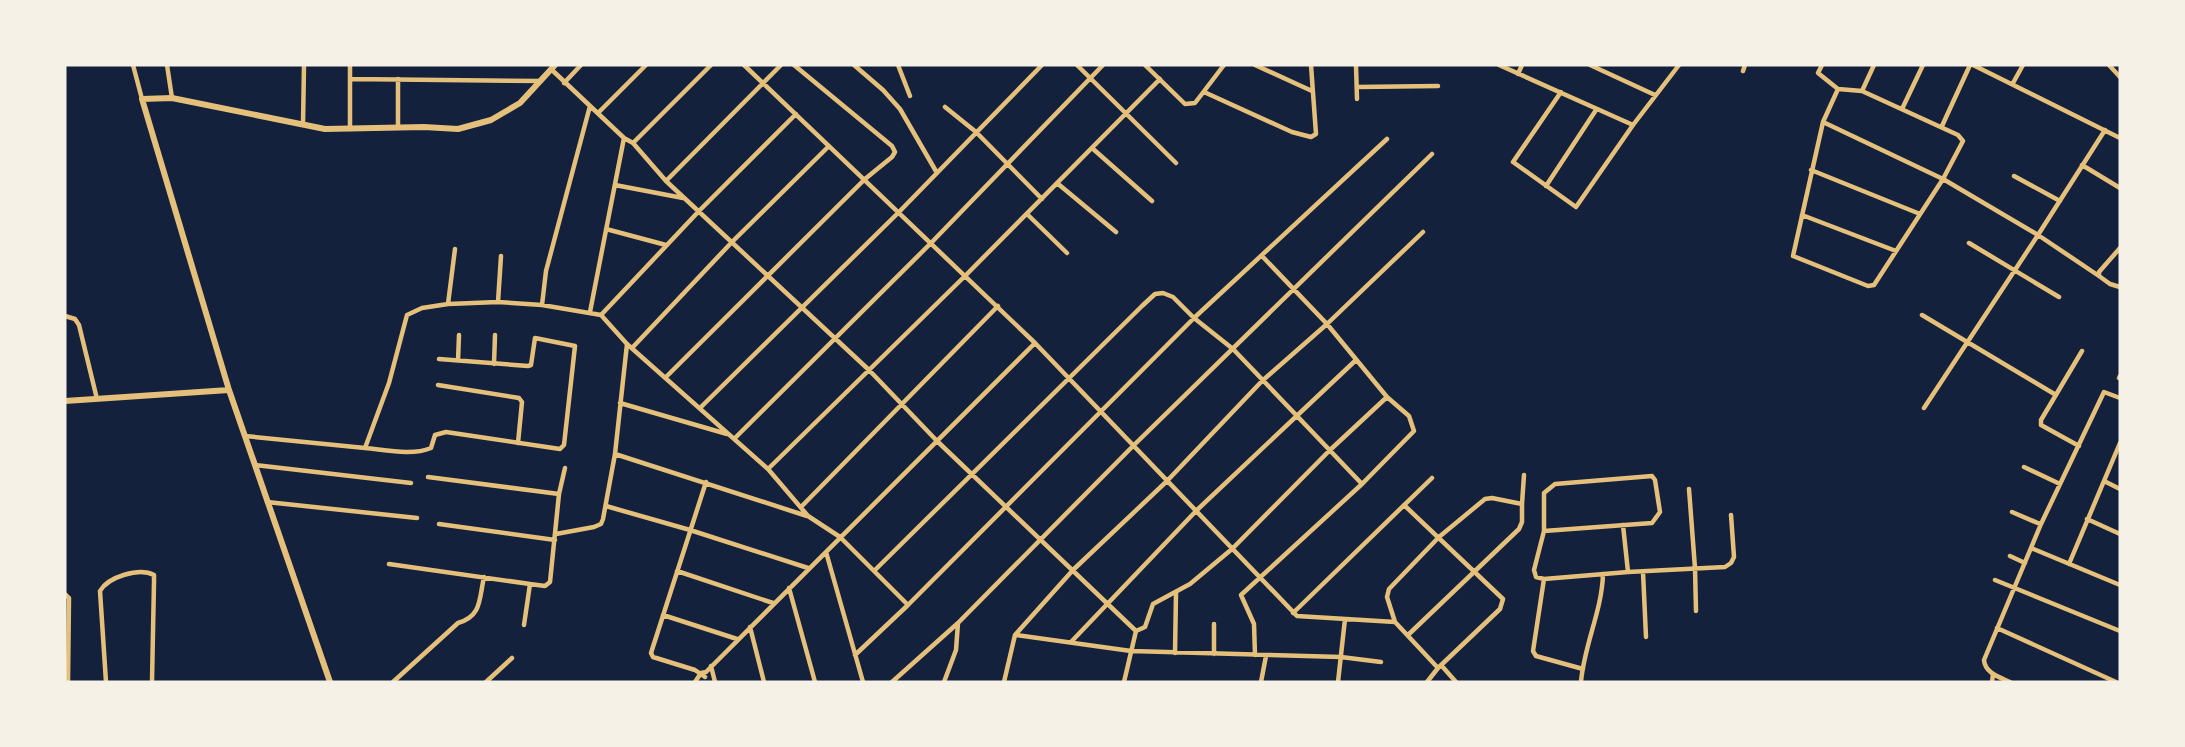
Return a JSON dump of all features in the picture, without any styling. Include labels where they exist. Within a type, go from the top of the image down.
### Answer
[{"type":"street","points":[[132,65],[229,390],[330,682]]},
{"type":"street","points":[[167,65],[172,98]]},
{"type":"street","points":[[303,125],[304,65]]},
{"type":"street","points":[[350,65],[350,129]]},
{"type":"street","points":[[564,83],[582,65]]},
{"type":"street","points":[[598,113],[646,65]]},
{"type":"street","points":[[633,144],[711,65]]},
{"type":"street","points":[[744,65],[967,275],[1297,616],[1395,622]]},
{"type":"street","points":[[666,181],[781,65]]},
{"type":"street","points":[[665,378],[895,152],[892,146],[794,65]]},
{"type":"street","points":[[854,65],[883,89],[900,109],[937,173]]},
{"type":"street","points":[[906,65],[899,66],[910,96]]},
{"type":"street","points":[[700,408],[899,212],[1041,65]]},
{"type":"street","points":[[1077,65],[1176,163]]},
{"type":"street","points":[[734,439],[932,243],[1103,65]]},
{"type":"street","points":[[1145,65],[1185,104],[1195,103],[1224,65]]},
{"type":"street","points":[[1255,65],[1312,91]]},
{"type":"street","points":[[1204,92],[1283,129],[1303,137],[1311,137],[1316,134],[1311,65]]},
{"type":"street","points":[[1356,65],[1357,99]]},
{"type":"street","points":[[1499,65],[1633,125]]},
{"type":"street","points":[[1518,74],[1522,65]]},
{"type":"street","points":[[1591,65],[1655,95]]},
{"type":"street","points":[[1561,92],[1513,162],[1576,207],[1679,65]]},
{"type":"street","points":[[1743,71],[1745,65]]},
{"type":"street","points":[[1822,65],[1818,73],[1838,89],[1862,91],[1942,126],[1963,141],[1877,283],[1868,286],[1793,256],[1823,122],[1838,89]]},
{"type":"street","points":[[1862,91],[1874,65]]},
{"type":"street","points":[[1902,109],[1923,65]]},
{"type":"street","points":[[1942,126],[1972,65],[2120,138]]},
{"type":"street","points":[[2013,83],[2022,65]]},
{"type":"street","points":[[2109,65],[2120,77]]},
{"type":"street","points":[[142,99],[172,98],[325,129],[458,129],[491,120],[520,103],[553,67],[564,83],[633,144],[666,181],[870,370],[937,441],[1136,631]]},
{"type":"street","points":[[350,79],[542,81]]},
{"type":"street","points":[[398,79],[398,127]]},
{"type":"street","points":[[768,469],[967,275],[1160,79]]},
{"type":"street","points":[[1357,86],[1438,86]]},
{"type":"street","points":[[542,305],[545,271],[590,106]]},
{"type":"street","points":[[945,107],[976,132],[1042,199]]},
{"type":"street","points":[[1546,186],[1596,110]]},
{"type":"street","points":[[601,315],[796,114]]},
{"type":"street","points":[[1823,122],[1943,178],[2038,235],[2110,284],[2120,287]]},
{"type":"street","points":[[1924,408],[2105,130]]},
{"type":"street","points":[[590,312],[624,138]]},
{"type":"street","points":[[855,655],[1194,318],[1387,139]]},
{"type":"street","points":[[632,348],[732,242],[830,146]]},
{"type":"street","points":[[1092,148],[1152,201]]},
{"type":"street","points":[[892,682],[958,624],[1133,446],[1432,154]]},
{"type":"street","points":[[2082,165],[2120,188]]},
{"type":"street","points":[[1811,170],[1920,214]]},
{"type":"street","points":[[2014,176],[2060,201]]},
{"type":"street","points":[[1057,183],[1116,232]]},
{"type":"street","points":[[615,186],[685,198]]},
{"type":"street","points":[[1027,214],[1067,253]]},
{"type":"street","points":[[1802,215],[1896,251]]},
{"type":"street","points":[[606,229],[667,245]]},
{"type":"street","points":[[1004,682],[1015,635],[1073,570],[1167,481],[1262,381],[1327,324],[1423,232]]},
{"type":"street","points":[[1969,243],[2059,297]]},
{"type":"street","points":[[2099,276],[2100,270],[2120,248]]},
{"type":"street","points":[[448,304],[455,249]]},
{"type":"street","points":[[498,302],[501,256]]},
{"type":"street","points":[[1255,656],[1254,624],[1241,594],[1362,484],[1414,431],[1409,416],[1387,397],[1327,324],[1262,256]]},
{"type":"street","points":[[874,571],[1155,294],[1163,293],[1173,297],[1194,318],[1233,348],[1362,484]]},
{"type":"street","points":[[366,448],[381,408],[407,315],[422,308],[448,304],[498,302],[590,312],[601,315],[627,344],[768,469],[808,516]]},
{"type":"street","points":[[801,508],[998,306]]},
{"type":"street","points":[[1922,315],[2056,395]]},
{"type":"street","points":[[65,316],[75,319],[79,325],[97,399]]},
{"type":"street","points":[[458,361],[459,335]]},
{"type":"street","points":[[494,364],[495,335]]},
{"type":"street","points":[[245,436],[405,452],[428,450],[435,435],[446,432],[560,449],[564,445],[576,347],[536,338],[530,366],[439,359]]},
{"type":"street","points":[[695,682],[1035,343]]},
{"type":"street","points":[[439,524],[556,537],[598,526],[603,519],[615,454],[627,344]]},
{"type":"street","points":[[2079,446],[2041,425],[2082,351]]},
{"type":"street","points":[[1071,642],[1196,511],[1356,360]]},
{"type":"street","points":[[438,385],[519,398],[522,402],[518,443]]},
{"type":"street","points":[[65,401],[229,390]]},
{"type":"street","points":[[2010,682],[1993,674],[1984,666],[1984,660],[2041,524],[2104,391],[2120,398]]},
{"type":"street","points":[[1136,631],[1145,627],[1153,604],[1176,593],[1232,549],[1387,397]]},
{"type":"street","points":[[620,403],[729,434]]},
{"type":"street","points":[[2069,564],[2120,443]]},
{"type":"street","points":[[615,454],[808,516],[840,537],[908,605]]},
{"type":"street","points":[[254,464],[411,483]]},
{"type":"street","points":[[2024,467],[2060,484]]},
{"type":"street","points":[[389,564],[545,586],[550,582],[559,494],[565,468]]},
{"type":"street","points":[[1408,635],[1519,529],[1522,522],[1524,475]]},
{"type":"street","points":[[1544,531],[1652,523],[1660,512],[1652,476],[1555,484],[1549,487],[1544,493],[1544,531],[1534,570],[1536,577],[1544,579],[1725,567],[1734,557],[1731,515]]},
{"type":"street","points":[[428,477],[559,494]]},
{"type":"street","points":[[1293,612],[1432,478]]},
{"type":"street","points":[[2104,481],[2120,489]]},
{"type":"street","points":[[704,674],[652,655],[706,482]]},
{"type":"street","points":[[1689,489],[1696,611]]},
{"type":"street","points":[[1456,682],[1395,622],[1387,597],[1389,589],[1439,537],[1485,499],[1522,503]]},
{"type":"street","points":[[267,502],[417,519]]},
{"type":"street","points":[[1404,505],[1503,599],[1500,608],[1427,682]]},
{"type":"street","points":[[606,506],[808,568]]},
{"type":"street","points":[[2012,512],[2041,524]]},
{"type":"street","points":[[2087,519],[2120,534]]},
{"type":"street","points":[[1623,525],[1628,572]]},
{"type":"street","points":[[2031,548],[2120,585]]},
{"type":"street","points":[[826,551],[863,682]]},
{"type":"street","points":[[2010,556],[2025,563]]},
{"type":"street","points":[[106,682],[100,591],[105,584],[136,571],[146,570],[154,575],[152,682]]},
{"type":"street","points":[[677,571],[773,604]]},
{"type":"street","points":[[1643,571],[1646,637]]},
{"type":"street","points":[[1581,682],[1601,600],[1603,574]]},
{"type":"street","points":[[393,682],[458,622],[475,615],[484,577]]},
{"type":"street","points":[[1544,579],[1532,651],[1536,656],[1583,669]]},
{"type":"street","points":[[1995,580],[2120,631]]},
{"type":"street","points":[[524,625],[530,584]]},
{"type":"street","points":[[789,588],[815,682]]},
{"type":"street","points":[[1175,653],[1176,593]]},
{"type":"street","points":[[65,594],[69,598],[68,682]]},
{"type":"street","points":[[663,615],[737,639]]},
{"type":"street","points":[[1338,682],[1345,619]]},
{"type":"street","points":[[944,682],[956,650],[958,624]]},
{"type":"street","points":[[1214,624],[1214,654]]},
{"type":"street","points":[[750,627],[764,682]]},
{"type":"street","points":[[1997,628],[2116,682],[2120,674]]},
{"type":"street","points":[[1124,682],[1136,631]]},
{"type":"street","points":[[1015,635],[1131,651],[1341,657],[1381,662]]},
{"type":"street","points":[[1261,682],[1266,656]]},
{"type":"street","points":[[486,682],[512,659]]},
{"type":"street","points":[[711,665],[715,682]]},
{"type":"street","points":[[701,682],[704,674]]},
{"type":"street","points":[[1992,682],[1993,674]]}]
